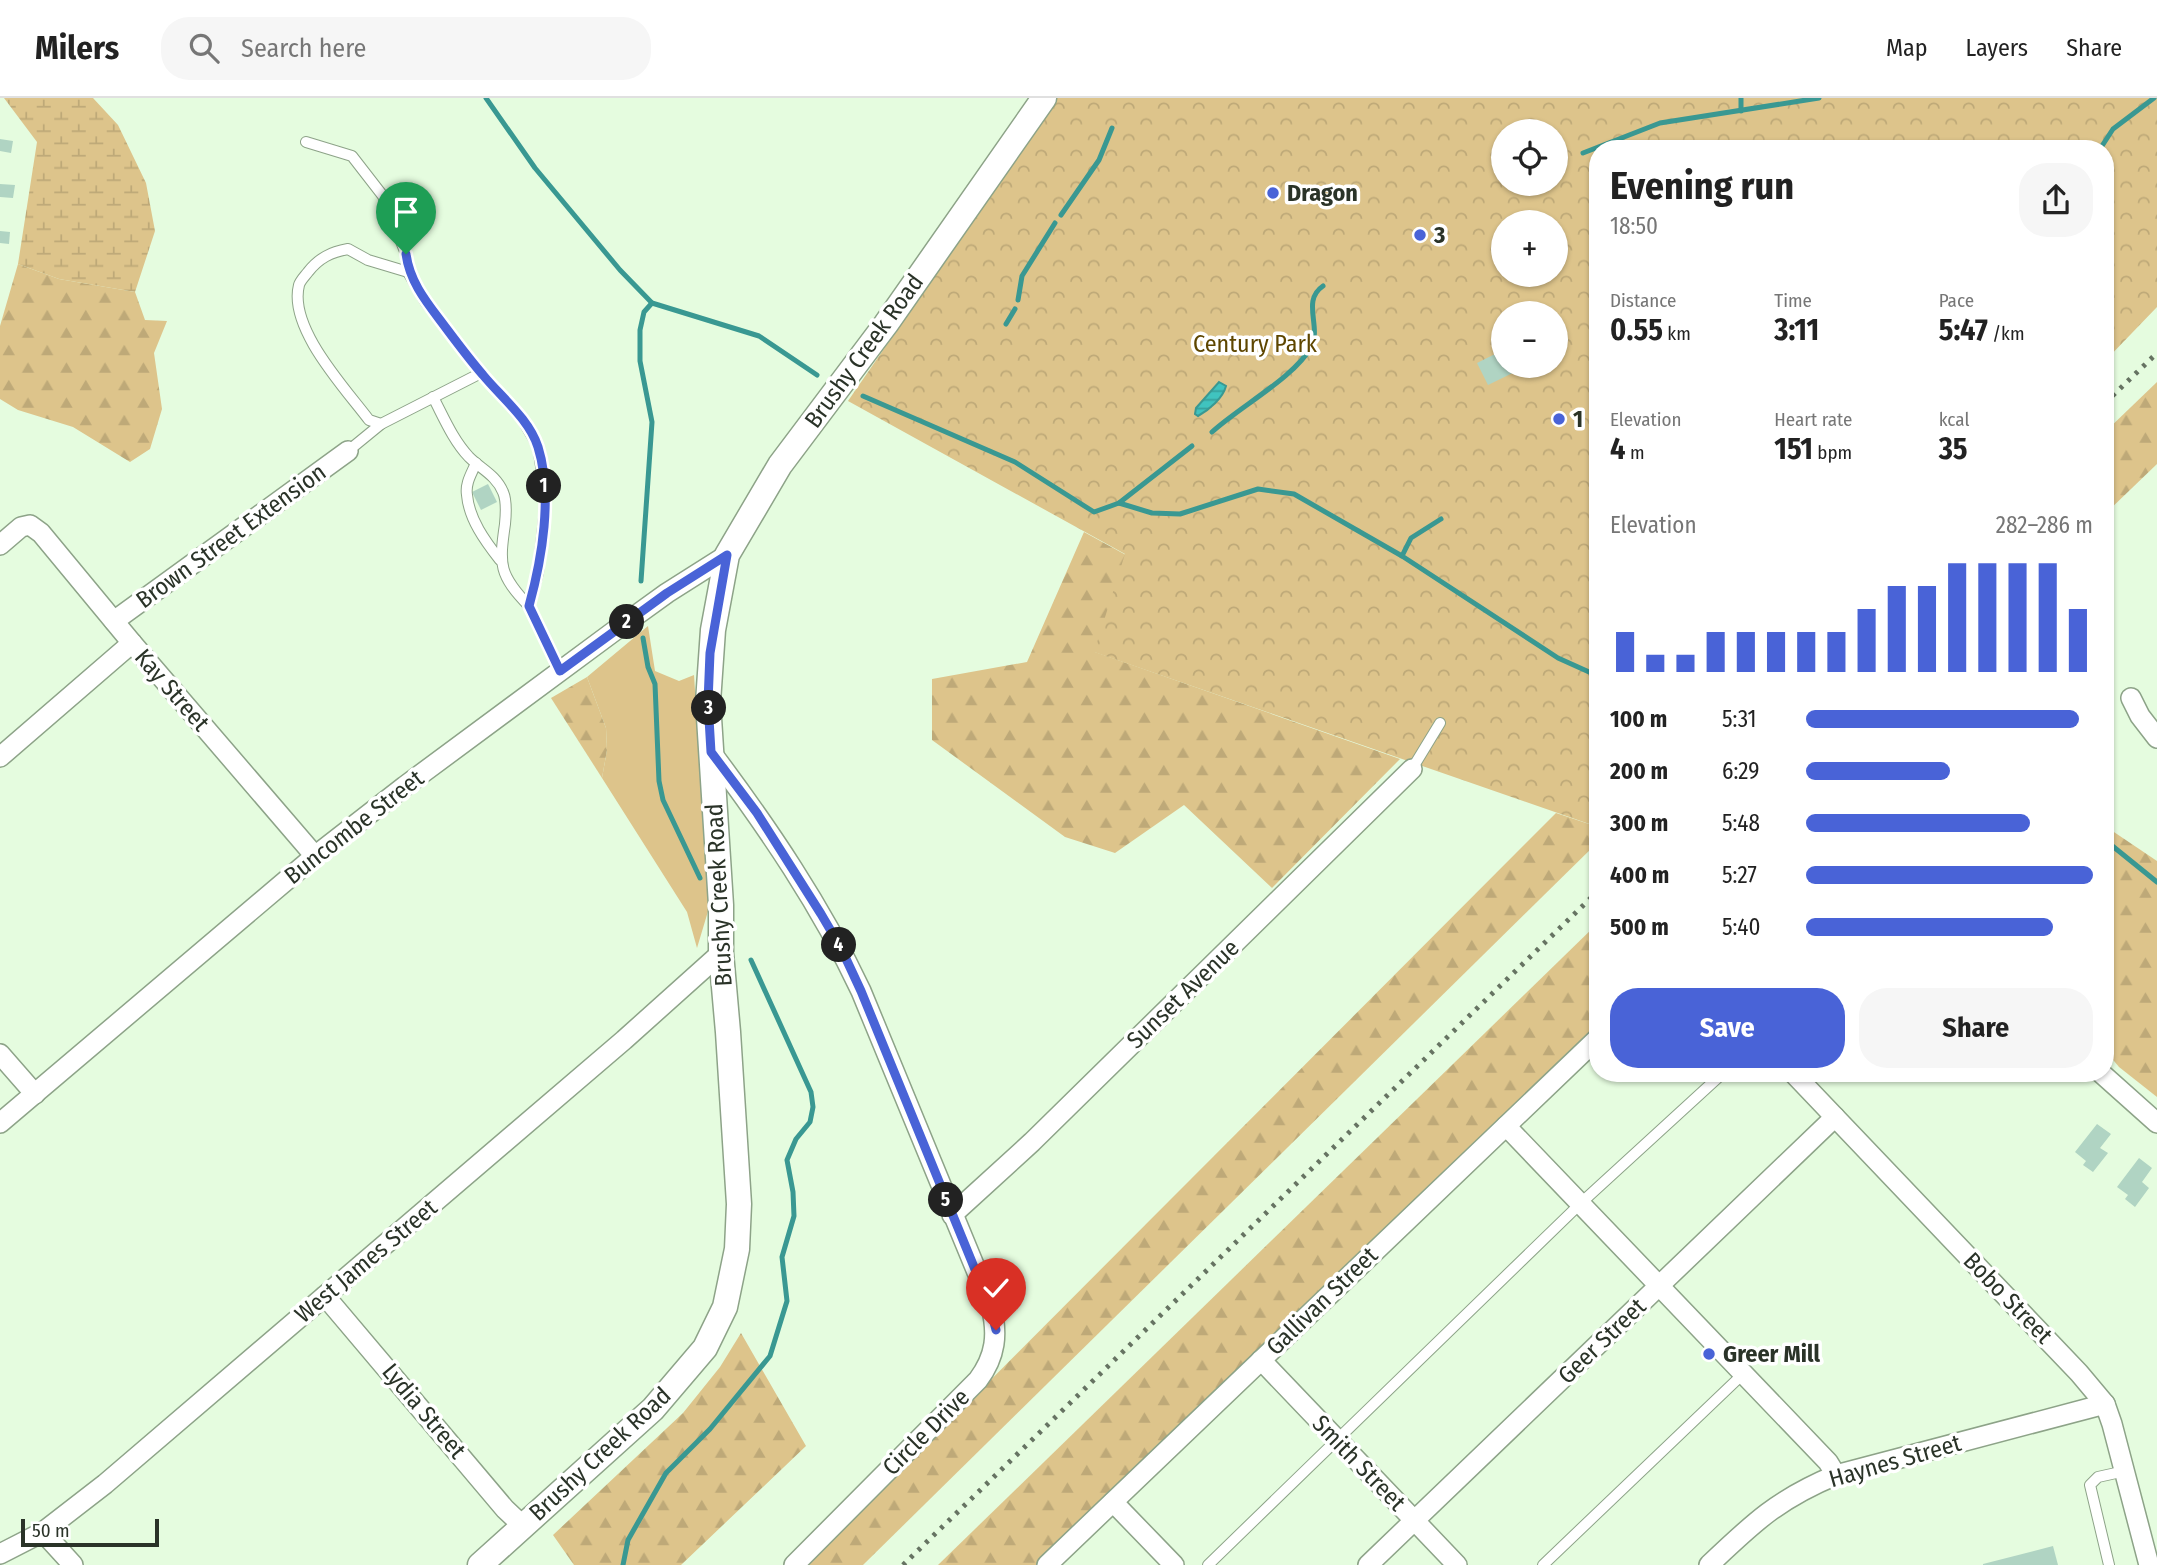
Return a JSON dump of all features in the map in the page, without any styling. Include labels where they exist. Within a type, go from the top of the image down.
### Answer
[{"type":"street","name":"Brushy Creek Road","points":[[480,1565],[653,1409],[705,1348],[724,1307],[737,1249],[739,1204],[721,953],[721,905],[708,702],[710,653],[727,555],[780,465],[886,324],[1044,98]]},
{"type":"street","name":"Brown Street Extension","points":[[114,621],[348,451]]},
{"type":"street","name":"Kay Street","points":[[0,545],[22,527],[30,526],[41,533],[315,856]]},
{"type":"street","name":"Buncombe Street","points":[[0,1124],[315,856],[560,671],[667,593],[727,555]]},
{"type":"street","points":[[0,757],[132,643]]},
{"type":"street","points":[[2131,698],[2140,716],[2157,738]]},
{"type":"street","name":"Circle Drive","points":[[711,752],[757,813],[841,948],[861,991],[995,1322],[995,1343],[987,1368],[978,1380],[794,1565]]},
{"type":"street","name":"Sunset Avenue","points":[[952,1215],[1032,1142],[1412,769]]},
{"type":"street","name":"West James Street","points":[[0,1554],[43,1531],[105,1484],[624,1040],[721,953]]},
{"type":"street","name":"Gallivan Street","points":[[1047,1565],[1589,1047]]},
{"type":"street","points":[[0,1054],[35,1094]]},
{"type":"street","name":"Bobo Street","points":[[1802,1082],[2080,1373],[2105,1404],[2118,1441],[2149,1565]]},
{"type":"street","points":[[2111,1082],[2157,1123]]},
{"type":"street","name":"Geer Street","points":[[1368,1565],[1835,1117]]},
{"type":"street","points":[[1506,1126],[1744,1373],[1828,1462],[1836,1475]]},
{"type":"street","name":"Lydia Street","points":[[326,1296],[523,1526]]},
{"type":"street","name":"Smith Street","points":[[1261,1360],[1457,1565]]},
{"type":"street","name":"Haynes Street","points":[[1709,1565],[1757,1519],[1775,1506],[1836,1475],[2105,1404]]},
{"type":"street","points":[[1113,1502],[1174,1565]]},
{"type":"street","points":[[43,1531],[73,1565]]},
{"type":"lane","points":[[306,142],[352,156],[383,196],[406,254],[408,272],[425,301],[481,373],[522,419],[538,446],[546,500],[538,573],[529,606]]},
{"type":"lane","points":[[381,424],[369,420],[314,348],[299,308],[299,284],[314,264],[332,252],[348,248],[368,260],[408,272]]},
{"type":"lane","points":[[348,451],[381,424],[481,373]]},
{"type":"lane","points":[[433,397],[452,435],[476,463],[491,474],[504,492],[506,514],[500,560]]},
{"type":"lane","points":[[476,463],[468,481],[467,495],[484,540],[500,560],[512,589],[529,606],[560,671]]},
{"type":"lane","points":[[1412,769],[1440,723]]},
{"type":"lane","points":[[1208,1565],[1581,1203],[1713,1082]]},
{"type":"lane","points":[[1542,1565],[1744,1373]]},
{"type":"lane","points":[[2109,1565],[2090,1485],[2098,1477],[2125,1471]]},
{"type":"green space","points":[[4,98],[93,98],[118,125],[146,183],[155,231],[135,292],[59,279],[18,264],[37,142]]},
{"type":"green space","name":"Century Park","points":[[1057,98],[2157,98],[2157,307],[2114,352],[2114,140],[1589,140],[1589,824],[1094,652],[1125,554],[848,401]]},
{"type":"green space","points":[[18,264],[59,279],[135,292],[145,320],[167,321],[154,353],[162,409],[150,449],[130,462],[73,427],[18,410],[0,399],[0,326]]},
{"type":"green space","points":[[2157,382],[2157,464],[2114,505],[2114,423]]},
{"type":"green space","points":[[1084,532],[1126,555],[1095,652],[1400,759],[1272,888],[1184,805],[1115,853],[1065,837],[932,740],[932,679],[1027,662]]},
{"type":"green space","points":[[648,626],[655,671],[679,681],[694,675],[709,908],[697,948],[687,912],[602,778],[607,750],[606,728],[587,677]]},
{"type":"green space","points":[[587,677],[606,728],[607,750],[602,778],[551,698]]},
{"type":"green space","points":[[1556,813],[1589,824],[1589,851],[863,1565],[806,1565]]},
{"type":"green space","points":[[2114,832],[2157,861],[2157,1097],[2114,1061]]},
{"type":"green space","points":[[1589,932],[1589,1045],[1038,1565],[938,1565]]},
{"type":"green space","points":[[741,1333],[806,1446],[681,1565],[574,1565],[553,1535],[683,1413],[720,1367]]},
{"type":"water","points":[[1219,382],[1226,386],[1219,399],[1198,416],[1195,414],[1196,408]]},
{"type":"building","points":[[0,139],[13,141],[11,153],[0,151]]},
{"type":"building","points":[[0,184],[15,185],[13,198],[0,197]]},
{"type":"building","points":[[0,231],[10,232],[9,244],[0,243]]},
{"type":"building","points":[[1491,356],[1491,378],[1502,378],[1488,385],[1477,363]]},
{"type":"building","points":[[488,484],[497,502],[481,510],[472,492]]},
{"type":"building","points":[[2097,1124],[2111,1134],[2100,1148],[2108,1153],[2093,1172],[2083,1165],[2086,1161],[2075,1152]]},
{"type":"building","points":[[2139,1158],[2152,1168],[2142,1182],[2149,1188],[2135,1207],[2125,1199],[2128,1195],[2117,1187]]},
{"type":"building","points":[[2053,1546],[2058,1565],[1983,1565],[1983,1564]]},
{"type":"waterway","points":[[486,98],[535,168],[620,270],[652,303],[759,336],[817,375]]},
{"type":"waterway","points":[[1741,98],[1741,111]]},
{"type":"waterway","points":[[1616,140],[1660,123],[1819,98]]},
{"type":"waterway","points":[[2106,140],[2113,129],[2154,98]]},
{"type":"waterway","points":[[1061,215],[1099,160],[1112,128]]},
{"type":"waterway","points":[[1583,153],[1589,151]]},
{"type":"waterway","points":[[1018,300],[1022,276],[1055,223]]},
{"type":"waterway","points":[[1212,432],[1280,380],[1303,358],[1314,339],[1313,299],[1323,286]]},
{"type":"waterway","points":[[641,581],[652,422],[640,361],[640,330],[644,312],[652,303]]},
{"type":"waterway","points":[[1006,324],[1015,309]]},
{"type":"waterway","points":[[863,396],[1015,462],[1094,512],[1119,503],[1152,513],[1180,514],[1258,489],[1294,494],[1402,556],[1558,658],[1589,672]]},
{"type":"waterway","points":[[1119,503],[1192,446]]},
{"type":"waterway","points":[[1402,556],[1411,538],[1441,519]]},
{"type":"waterway","points":[[643,638],[648,667],[655,684],[659,781],[663,800],[700,878]]},
{"type":"waterway","points":[[2114,847],[2157,882]]},
{"type":"waterway","points":[[623,1565],[628,1540],[666,1473],[710,1429],[770,1356],[787,1301],[782,1257],[794,1216],[787,1160],[796,1139],[810,1122],[813,1107],[811,1092],[751,960]]},
{"type":"railway","points":[[2114,394],[2157,353]]},
{"type":"railway","points":[[903,1565],[1589,900]]},
{"type":"place","name":"Dragon","points":[[1273,193]]},
{"type":"place","name":"3","points":[[1420,235]]},
{"type":"place","name":"1","points":[[1559,419]]},
{"type":"place","name":"Greer Mill","points":[[1709,1354]]},
{"type":"route","points":[[406,254],[408,272],[425,301],[481,373],[522,419],[538,446],[546,500],[538,573],[529,606],[560,671],[667,593],[727,555],[710,653],[708,702],[711,752],[757,813],[841,948],[990,1306],[996,1330]]}]
